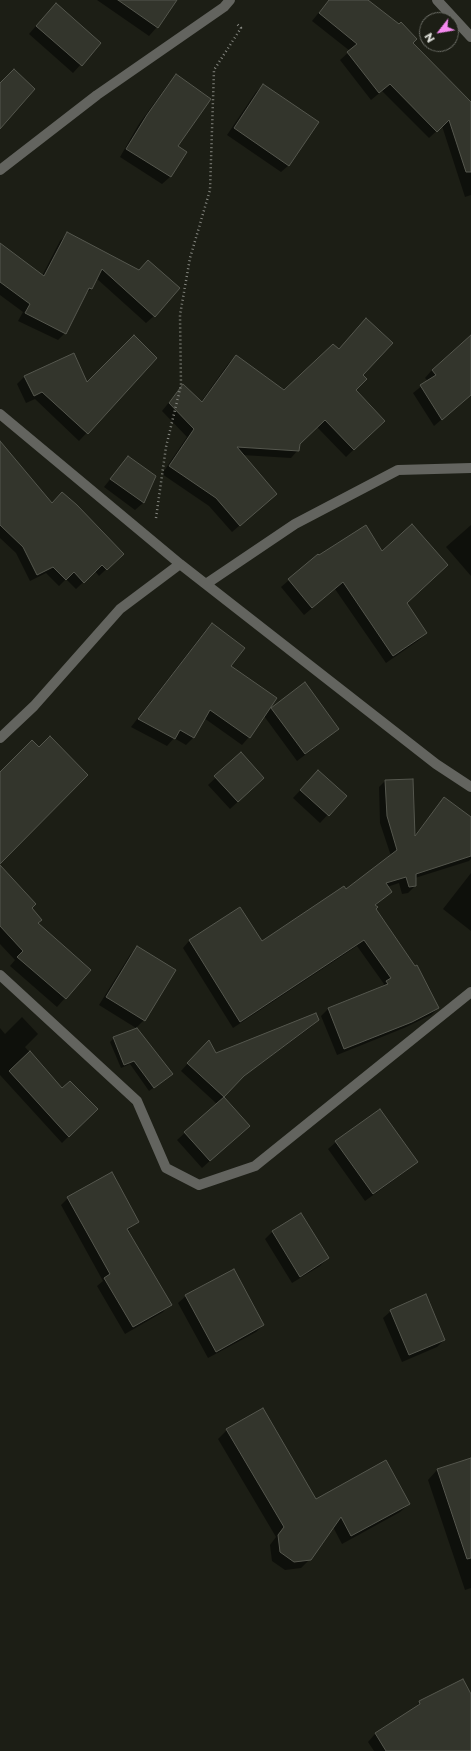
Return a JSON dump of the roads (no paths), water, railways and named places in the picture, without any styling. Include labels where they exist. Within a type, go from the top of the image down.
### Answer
[{"type":"street","points":[[437,0],[471,37]]},
{"type":"street","points":[[0,170],[97,95],[227,3]]},
{"type":"street","points":[[0,414],[180,564],[436,764],[471,787]]},
{"type":"street","points":[[206,584],[295,524],[398,470],[471,468]]},
{"type":"street","points":[[0,738],[34,706],[120,609],[180,564]]},
{"type":"street","points":[[0,975],[137,1101],[166,1168],[199,1185],[255,1166],[471,992]]}]
